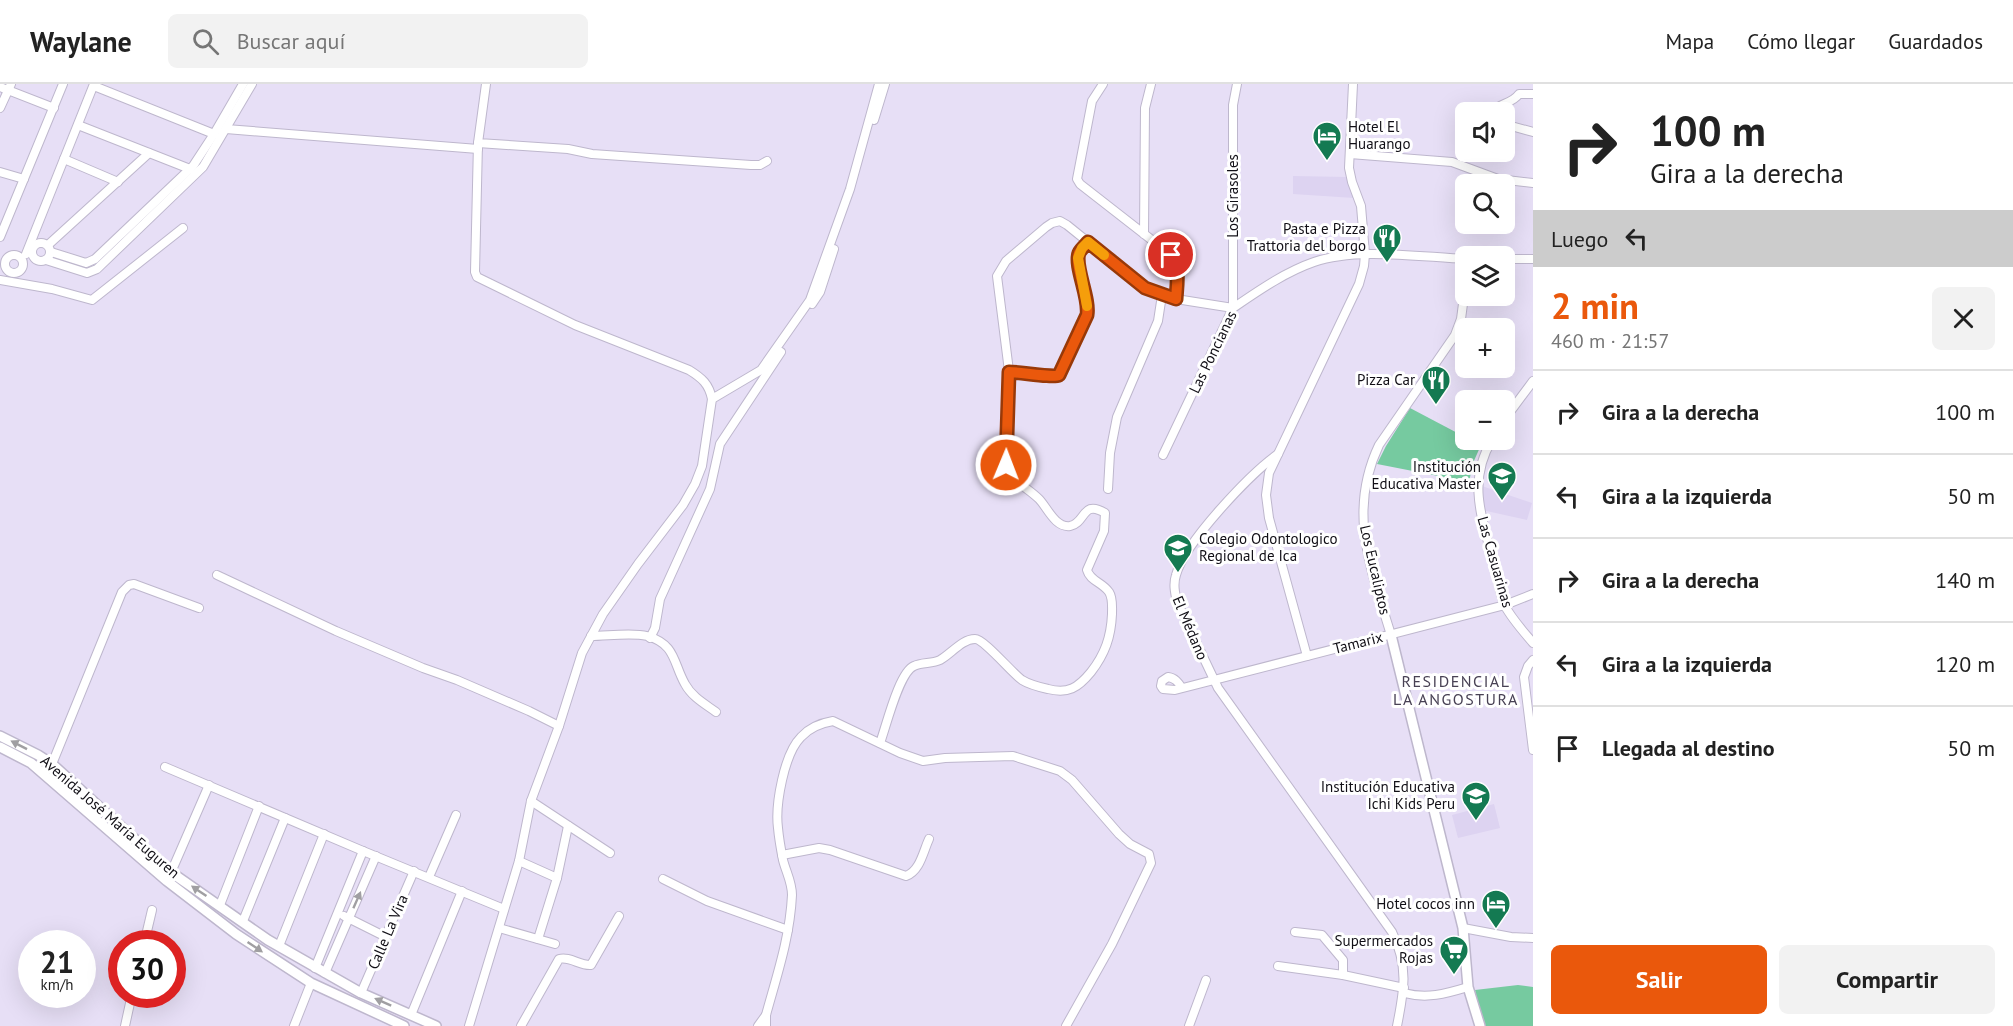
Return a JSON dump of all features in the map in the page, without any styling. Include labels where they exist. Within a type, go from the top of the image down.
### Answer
[{"type":"street","points":[[0,237],[3,223],[24,179],[63,84]]},
{"type":"street","points":[[48,252],[86,263],[95,259],[190,169],[214,134],[243,84]]},
{"type":"street","points":[[27,257],[38,243],[44,243],[48,252],[87,273],[97,269],[200,171],[252,84]]},
{"type":"street","points":[[470,1026],[519,861],[531,801],[559,726],[582,653],[603,614],[690,493],[702,466],[712,399],[710,388],[702,378],[689,369],[574,326],[477,277],[475,272],[478,146],[486,84]]},
{"type":"street","points":[[712,399],[761,370],[810,300],[850,189],[879,84]]},
{"type":"street","points":[[650,638],[655,628],[660,599],[710,489],[720,444],[820,292],[885,84]]},
{"type":"street","points":[[1103,84],[1092,101],[1077,179],[1080,184],[1165,249],[1174,260],[1178,282],[1176,299]]},
{"type":"street","points":[[1144,234],[1145,108],[1151,84]]},
{"type":"street","name":"Los Girasoles","points":[[1233,308],[1233,105],[1237,84]]},
{"type":"street","name":"El Médano","points":[[1353,84],[1350,176],[1363,214],[1365,254],[1359,284],[1278,454],[1261,466],[1191,546],[1176,574],[1174,591],[1213,680],[1388,924],[1400,948],[1404,988],[1397,1026]]},
{"type":"street","points":[[1508,102],[1519,94],[1518,84]]},
{"type":"street","points":[[149,153],[40,261],[27,257],[15,255],[9,256],[5,261],[3,272],[15,274],[20,271],[27,257],[94,85],[214,134]]},
{"type":"street","points":[[0,108],[6,87],[54,108]]},
{"type":"street","points":[[1519,94],[1533,94]]},
{"type":"street","points":[[78,124],[190,169]]},
{"type":"street","points":[[1515,127],[1533,132]]},
{"type":"street","points":[[226,129],[478,146],[568,149],[592,154],[751,165],[760,165],[767,161]]},
{"type":"street","points":[[1350,154],[1452,162],[1498,179],[1533,183]]},
{"type":"street","points":[[64,159],[118,182]]},
{"type":"street","points":[[0,172],[24,179]]},
{"type":"street","points":[[880,743],[900,682],[909,669],[915,664],[940,660],[968,641],[974,639],[982,642],[1015,675],[1027,683],[1060,692],[1072,689],[1079,684],[1107,648],[1112,627],[1111,599],[1109,592],[1090,577],[1087,570],[1104,531],[1105,513],[1097,508],[1089,509],[1074,524],[1063,525],[1055,520],[1039,499],[1019,484],[1008,471],[1006,459],[1009,372],[998,288],[998,276],[1006,261],[1052,223],[1060,221],[1145,288],[1162,296],[1233,308]]},
{"type":"street","points":[[0,280],[52,289],[92,300],[183,228]]},
{"type":"street","points":[[1009,372],[1052,377],[1059,375],[1087,315],[1078,258],[1082,248],[1088,242]]},
{"type":"street","name":"Las Poncianas","points":[[1163,455],[1233,308],[1306,265],[1342,255],[1455,258]]},
{"type":"street","points":[[1515,259],[1533,259]]},
{"type":"street","points":[[1108,489],[1110,453],[1117,417],[1158,321],[1163,302],[1162,296]]},
{"type":"street","name":"Los Eucaliptos","points":[[1391,635],[1372,573],[1366,544],[1363,521],[1364,494],[1379,445],[1455,335],[1463,306]]},
{"type":"street","points":[[1515,405],[1533,381]]},
{"type":"street","name":"Las Casuarinas","points":[[1488,450],[1480,467],[1477,490],[1481,515],[1505,605],[1533,643]]},
{"type":"street","points":[[1278,454],[1269,473],[1267,505],[1307,656]]},
{"type":"street","points":[[217,575],[336,631],[519,706],[559,726]]},
{"type":"street","points":[[52,764],[126,587],[134,584],[199,608]]},
{"type":"street","name":"Tamarix","points":[[1182,688],[1505,605],[1533,594]]},
{"type":"street","points":[[1391,635],[1463,928],[1468,987],[1480,1026]]},
{"type":"street","points":[[591,636],[645,636],[668,647],[685,686],[696,698],[716,712]]},
{"type":"street","points":[[1533,660],[1524,677],[1533,750]]},
{"type":"street","points":[[766,1026],[766,1015],[781,965],[788,930],[792,887],[782,855],[777,827],[781,790],[790,754],[801,736],[818,725],[833,721],[923,761],[945,758],[1020,757],[1060,771],[1072,780],[1119,834],[1130,844],[1149,854],[1151,863],[1112,944],[1066,1026]]},
{"type":"street","name":"Avenida José María Euguren","points":[[0,736],[52,764],[169,877],[220,905],[315,968],[361,993],[436,1026]]},
{"type":"street","name":"Avenida José María Euguren","points":[[0,747],[31,763],[236,934],[311,983],[404,1026]]},
{"type":"street","points":[[165,767],[504,909]]},
{"type":"street","points":[[169,877],[209,785]]},
{"type":"street","points":[[531,801],[610,853]]},
{"type":"street","points":[[220,905],[259,806]]},
{"type":"street","points":[[429,877],[456,814]]},
{"type":"street","points":[[243,921],[285,818]]},
{"type":"street","points":[[538,939],[557,878],[568,826]]},
{"type":"street","points":[[279,946],[324,834]]},
{"type":"street","points":[[782,855],[819,848],[906,876],[912,874],[917,868],[929,839]]},
{"type":"street","points":[[315,968],[363,851]]},
{"type":"street","points":[[325,973],[376,856]]},
{"type":"street","points":[[519,861],[557,878]]},
{"type":"street","name":"Calle La Vira","points":[[361,993],[414,871]]},
{"type":"street","points":[[663,879],[707,901],[788,930]]},
{"type":"street","points":[[411,1015],[462,891]]},
{"type":"street","points":[[147,930],[152,910]]},
{"type":"street","points":[[339,913],[386,937]]},
{"type":"street","points":[[521,1026],[560,958],[587,966],[591,965],[619,916]]},
{"type":"street","points":[[499,928],[555,944]]},
{"type":"street","points":[[1463,928],[1511,937],[1533,938]]},
{"type":"street","points":[[1295,932],[1322,935],[1343,960],[1342,975]]},
{"type":"street","points":[[1278,966],[1342,975],[1404,988],[1416,996],[1444,995],[1468,987]]},
{"type":"street","points":[[1189,1026],[1206,980]]},
{"type":"street","points":[[294,1026],[311,983]]},
{"type":"street","points":[[125,1026],[129,1008]]},
{"type":"street","points":[[758,1026],[766,1015]]},
{"type":"shaded area","points":[[1293,176],[1347,177],[1354,198],[1293,194]]},
{"type":"shaded area","name":"Institución Educativa Master","points":[[1479,485],[1532,503],[1527,520],[1482,510]]},
{"type":"shaded area","name":"Institución Educativa Ichi Kids Peru","points":[[1494,804],[1500,828],[1458,838],[1452,815]]},
{"type":"green space","points":[[1410,408],[1455,432],[1455,450],[1479,450],[1469,482],[1377,464]]},
{"type":"green space","points":[[1518,985],[1533,987],[1533,1026],[1482,1026],[1475,990]]},
{"type":"slow traffic","points":[[1087,306],[1078,258],[1082,248],[1088,242],[1104,255]]},
{"type":"place","name":"Hotel El Huarango","points":[[1327,162]]},
{"type":"place","name":"Pasta e Pizza Trattoria del borgo","points":[[1387,264]]},
{"type":"place","name":"Pizza Car","points":[[1436,406]]},
{"type":"place","name":"Institución Educativa Master","points":[[1502,502]]},
{"type":"place","name":"Colegio Odontologico Regional de Ica","points":[[1178,574]]},
{"type":"place","name":"Institución Educativa Ichi Kids Peru","points":[[1476,822]]},
{"type":"place","name":"Hotel cocos inn","points":[[1496,930]]},
{"type":"place","name":"Supermercados Rojas","points":[[1454,976]]},
{"type":"district","name":"RESIDENCIAL LA ANGOSTURA","points":[[1456,690]]},
{"type":"route","points":[[1006,465],[1009,372],[1052,377],[1059,375],[1088,310],[1078,258],[1082,248],[1088,242],[1145,288],[1162,296],[1176,299],[1177,271],[1171,255]]}]
